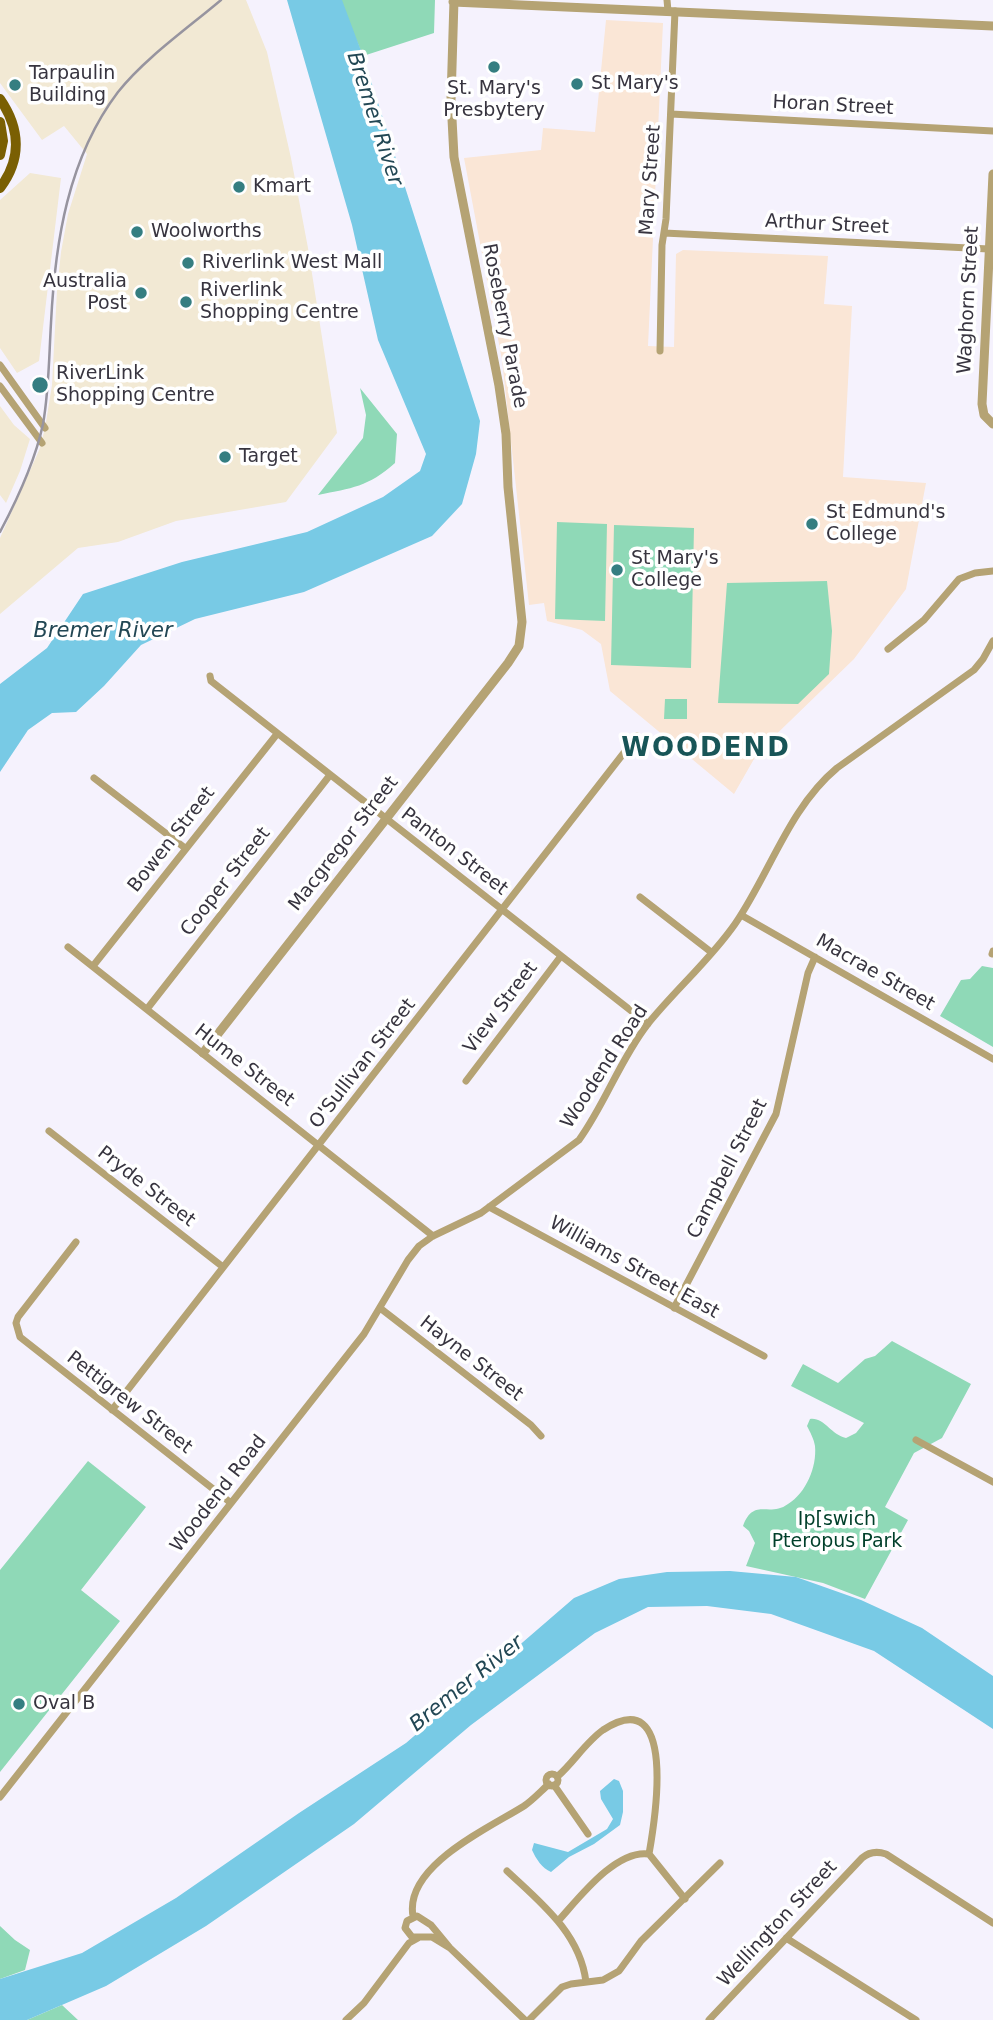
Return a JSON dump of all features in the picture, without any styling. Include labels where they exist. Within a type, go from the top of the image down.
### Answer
[{"type":"main road","points":[[0,99],[14,126],[16,155],[0,188]]},
{"type":"main road","points":[[0,122],[1,152],[16,155]]},
{"type":"street","name":"Mary Street","points":[[660,351],[671,114],[672,11],[667,0]]},
{"type":"street","points":[[453,1],[993,26]]},
{"type":"street","name":"Roseberry Parade","points":[[453,1],[451,100],[454,157],[506,434],[508,486],[522,622],[520,641],[513,656]]},
{"type":"street","name":"Horan Street","points":[[671,114],[993,131]]},
{"type":"street","name":"Waghorn Street","points":[[993,174],[982,404],[984,415],[993,424]]},
{"type":"street","name":"Arthur Street","points":[[664,233],[989,249]]},
{"type":"street","points":[[0,365],[45,428]]},
{"type":"street","points":[[0,386],[42,443]]},
{"type":"street","points":[[888,649],[924,620],[959,579],[975,573],[993,571]]},
{"type":"street","name":"Woodend Road","points":[[0,1797],[364,1334],[419,1246],[489,1207],[579,1140],[648,1024],[741,915],[794,821],[818,786],[837,768],[974,670],[993,640]]},
{"type":"street","name":"Macgregor Street","points":[[202,1053],[513,656]]},
{"type":"street","name":"Panton Street","points":[[211,676],[211,681],[277,734],[648,1024]]},
{"type":"street","name":"Bowen Street","points":[[93,966],[277,734]]},
{"type":"street","name":"O'Sullivan Street","points":[[112,1410],[637,736]]},
{"type":"street","name":"Cooper Street","points":[[147,1009],[330,775]]},
{"type":"street","points":[[94,778],[185,848]]},
{"type":"street","points":[[640,897],[711,952]]},
{"type":"street","name":"Macrae Street","points":[[741,915],[993,1059]]},
{"type":"street","name":"Hume Street","points":[[68,947],[433,1236]]},
{"type":"street","name":"View Street","points":[[466,1081],[561,956]]},
{"type":"street","name":"Campbell Street","points":[[674,1308],[776,1114],[808,973],[815,957]]},
{"type":"street","name":"Pryde Street","points":[[49,1131],[223,1267]]},
{"type":"street","name":"Williams Street East","points":[[489,1207],[764,1356]]},
{"type":"street","name":"Pettigrew Street","points":[[76,1242],[21,1311],[16,1322],[20,1336],[231,1503]]},
{"type":"street","name":"Hayne Street","points":[[380,1308],[531,1426],[541,1437]]},
{"type":"street","points":[[916,1440],[993,1482]]},
{"type":"street","points":[[413,1916],[414,1898],[428,1872],[438,1861],[558,1782],[558,1776],[602,1731],[629,1719],[645,1724],[651,1734],[655,1754],[658,1788],[649,1854],[685,1899]]},
{"type":"street","points":[[551,1785],[588,1834]]},
{"type":"street","name":"Wellington Street","points":[[709,2020],[862,1858],[872,1853],[886,1854],[993,1923]]},
{"type":"street","points":[[559,1920],[607,1869],[639,1854],[649,1854]]},
{"type":"street","points":[[413,1916],[424,1919],[450,1948],[527,2020],[562,1987],[603,1980],[619,1971],[641,1941],[720,1863]]},
{"type":"street","points":[[507,1871],[559,1920],[581,1961],[586,1982]]},
{"type":"street","points":[[413,1916],[405,1924],[412,1937],[432,1937],[450,1948]]},
{"type":"street","points":[[346,2020],[364,2003],[409,1943],[427,1929],[424,1919]]},
{"type":"street","points":[[400,1955],[407,1932]]},
{"type":"street","points":[[786,1938],[916,2020]]},
{"type":"shaded area","name":"Riverlink Shopping Centre","points":[[0,0],[246,0],[267,52],[291,158],[337,433],[286,502],[176,521],[118,542],[78,548],[0,614],[0,538],[40,448],[45,428],[52,385],[61,252],[68,214],[87,154],[64,126],[42,140],[0,83]]},
{"type":"shaded area","points":[[606,20],[663,23],[648,346],[674,347],[676,254],[683,250],[828,256],[824,304],[852,306],[843,477],[926,483],[906,589],[854,659],[758,752],[734,794],[610,691],[601,644],[582,630],[547,621],[544,603],[529,605],[502,360],[464,158],[541,150],[543,128],[595,132]]},
{"type":"shaded area","points":[[30,173],[61,178],[39,361],[17,373],[0,348],[0,200]]},
{"type":"shaded area","points":[[0,406],[14,425],[30,439],[6,503],[0,495]]},
{"type":"green space","points":[[340,0],[435,0],[434,33],[363,56]]},
{"type":"green space","points":[[360,388],[397,434],[395,463],[368,482],[318,495],[363,438],[366,415]]},
{"type":"green space","points":[[557,522],[607,524],[605,621],[555,619]]},
{"type":"green space","points":[[614,525],[694,528],[691,668],[611,665]]},
{"type":"green space","points":[[827,581],[832,631],[829,674],[798,704],[718,703],[727,583]]},
{"type":"green space","points":[[665,699],[687,699],[687,719],[664,719]]},
{"type":"green space","points":[[982,966],[993,968],[993,1047],[940,1016],[961,980],[970,979]]},
{"type":"green space","name":"Ip[swich Pteropus Park","points":[[892,1341],[971,1384],[942,1438],[914,1453],[885,1507],[908,1520],[865,1599],[823,1583],[746,1566],[755,1543],[743,1526],[747,1517],[757,1510],[781,1508],[788,1504],[800,1493],[809,1479],[815,1454],[814,1441],[807,1426],[810,1419],[819,1421],[846,1438],[856,1433],[864,1423],[791,1386],[803,1364],[838,1383],[865,1359],[875,1356]]},
{"type":"green space","points":[[88,1461],[146,1507],[81,1590],[120,1621],[0,1772],[0,1570]]},
{"type":"green space","points":[[0,1926],[30,1950],[25,1970],[0,1979]]},
{"type":"green space","points":[[62,2005],[78,2020],[27,2020]]},
{"type":"water","name":"Bremer River","points":[[287,0],[342,0],[363,56],[480,421],[476,454],[462,504],[432,536],[304,592],[195,619],[141,645],[76,712],[52,713],[28,730],[0,772],[0,684],[47,648],[83,594],[182,562],[307,532],[383,497],[420,471],[426,454],[378,340],[352,225]]},
{"type":"water","name":"Bremer River","points":[[730,1571],[796,1577],[861,1600],[922,1628],[993,1676],[993,1729],[874,1651],[771,1614],[707,1606],[648,1607],[595,1633],[471,1725],[354,1824],[206,1926],[106,1986],[27,2020],[0,2020],[0,1979],[82,1953],[176,1898],[406,1743],[574,1598],[619,1579],[667,1572]]},
{"type":"water","points":[[614,1779],[619,1781],[623,1791],[620,1825],[594,1844],[569,1857],[551,1872],[545,1868],[532,1850],[534,1843],[568,1852],[607,1829],[613,1819],[601,1799],[600,1791]]},
{"type":"railway","points":[[0,532],[25,480],[43,424],[56,262],[67,202],[87,145],[101,118],[129,79],[221,0]]},
{"type":"place","name":"St. Mary's Presbytery","points":[[494,67]]},
{"type":"place","name":"St Mary's","points":[[577,84]]},
{"type":"place","name":"Tarpaulin Building","points":[[15,85]]},
{"type":"place","name":"Kmart","points":[[239,187]]},
{"type":"place","name":"Woolworths","points":[[137,232]]},
{"type":"place","name":"Riverlink West Mall","points":[[188,263]]},
{"type":"place","name":"Australia Post","points":[[141,293]]},
{"type":"place","name":"Riverlink Shopping Centre","points":[[186,302]]},
{"type":"place","name":"RiverLink Shopping Centre","points":[[40,385]]},
{"type":"place","name":"Target","points":[[225,457]]},
{"type":"place","name":"St Edmund's College","points":[[812,524]]},
{"type":"place","name":"St Mary's College","points":[[617,570]]},
{"type":"place","name":"Oval B","points":[[19,1704]]},
{"type":"district","name":"WOODEND","points":[[706,749]]}]
